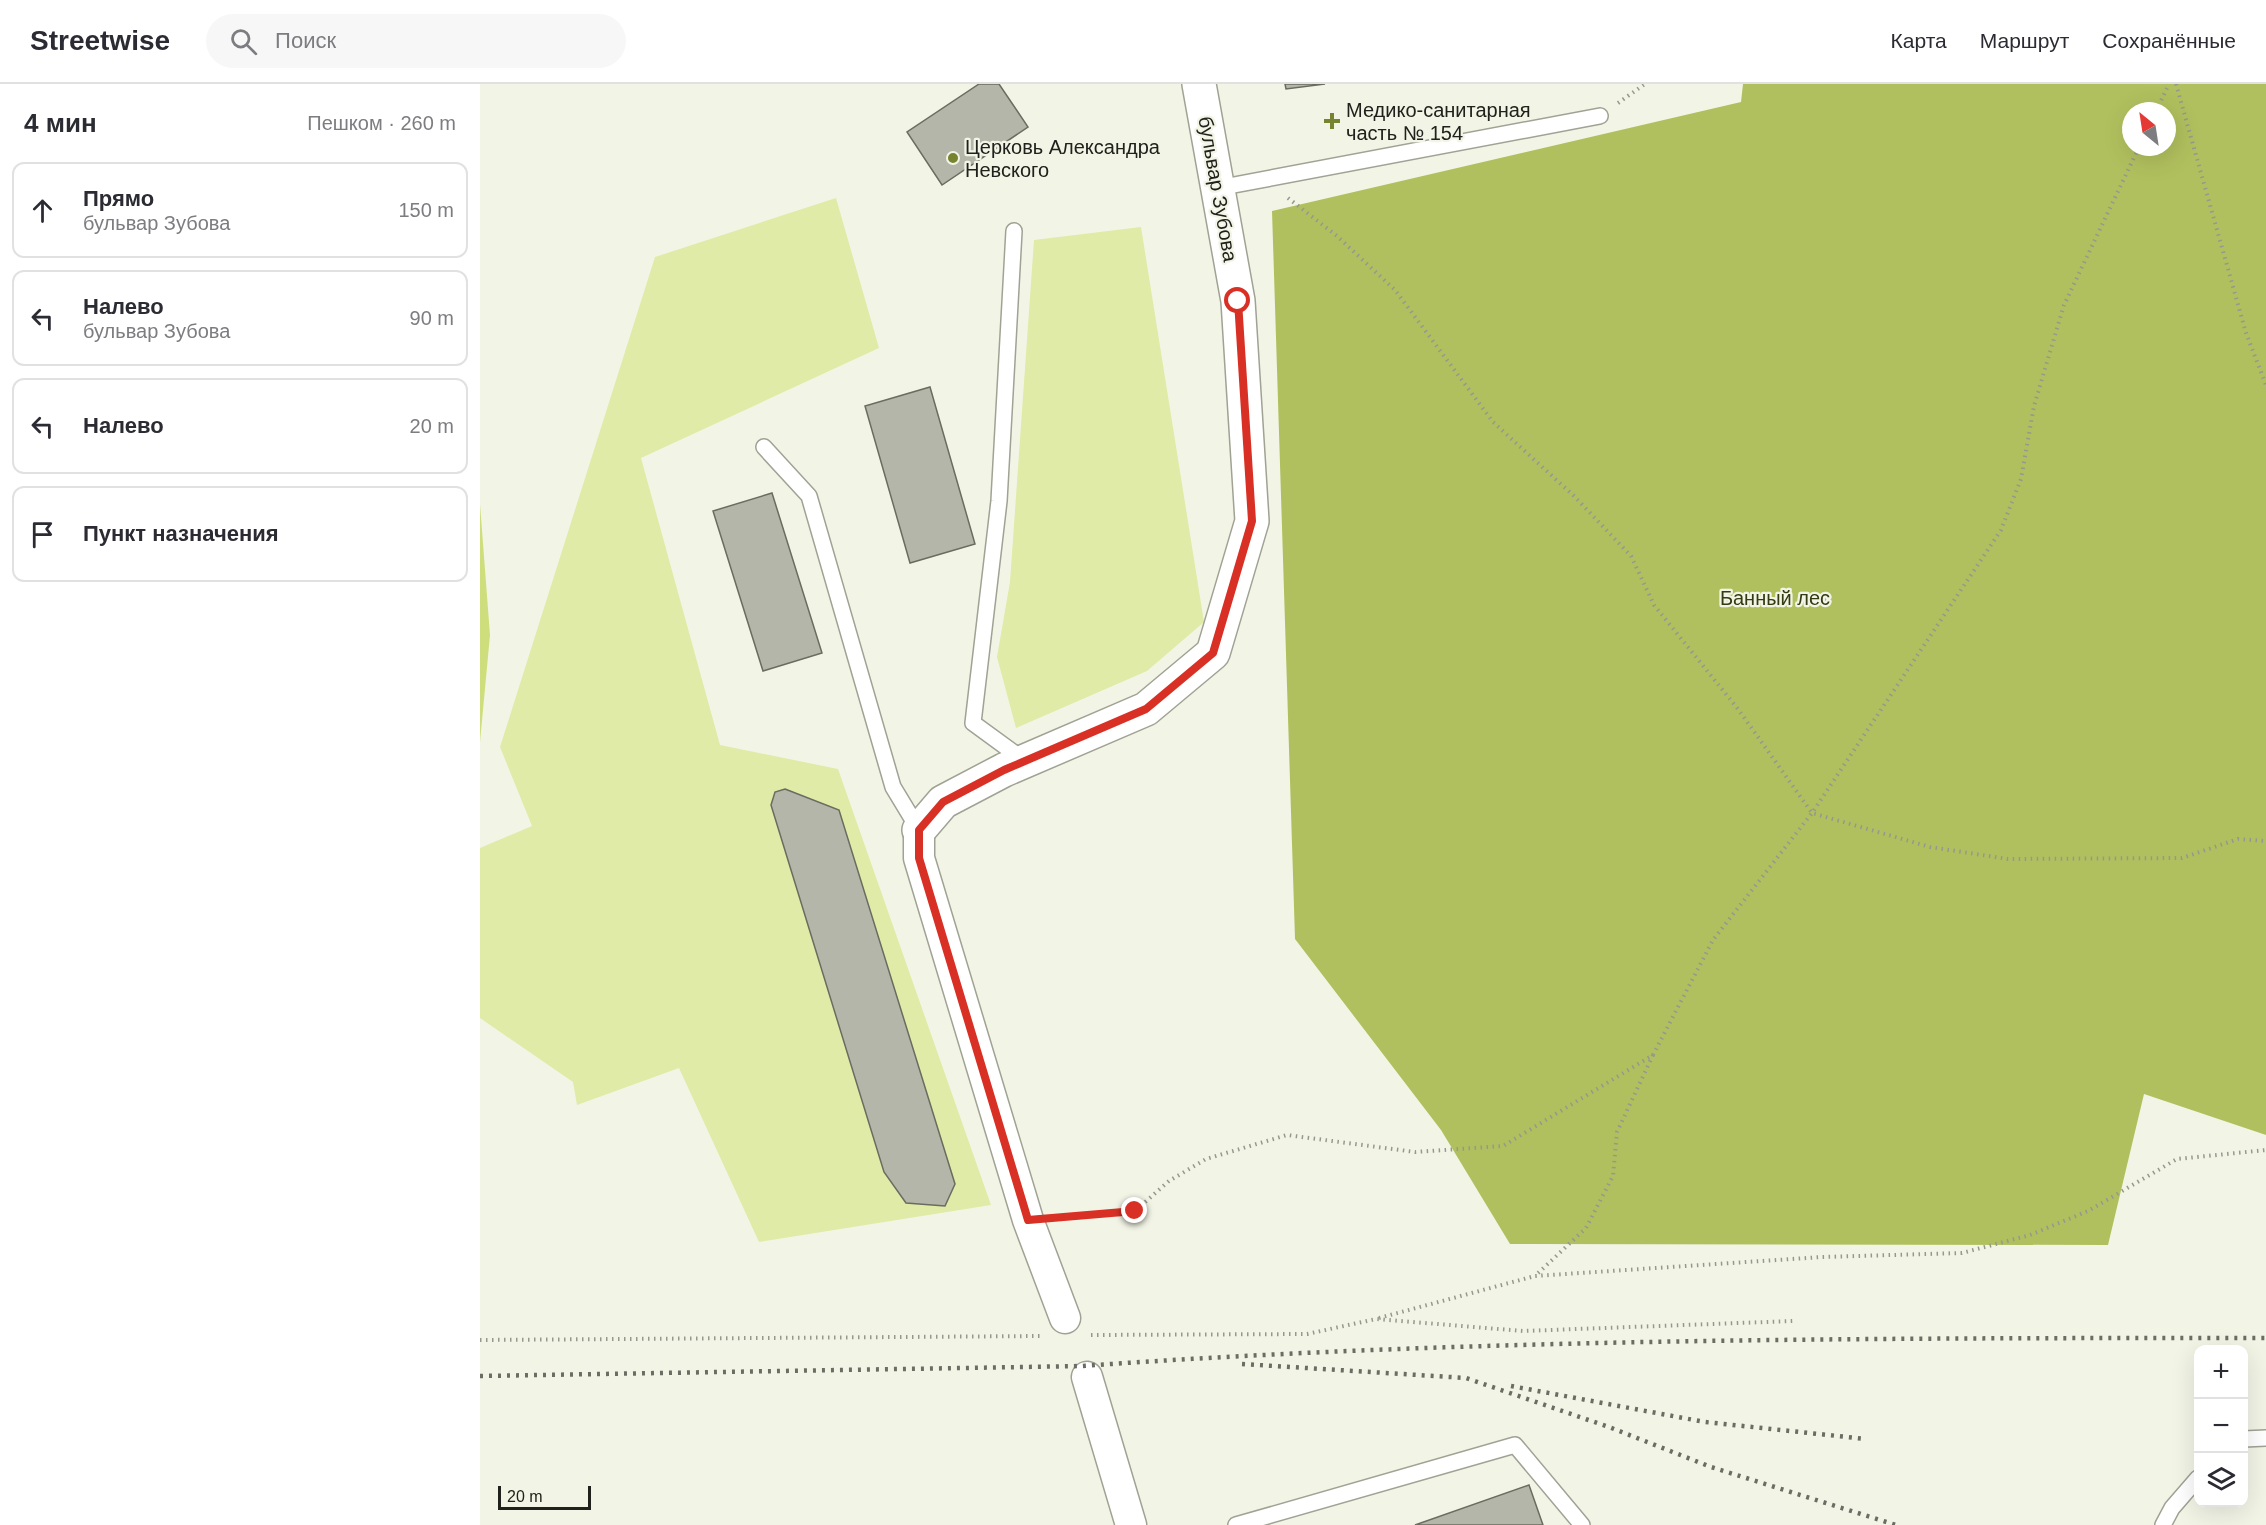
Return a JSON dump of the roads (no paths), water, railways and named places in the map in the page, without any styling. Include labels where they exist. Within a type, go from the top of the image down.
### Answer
[{"type":"street","name":"бульвар Зубова","points":[[919,830],[943,802],[1025,761],[1146,709],[1213,653],[1252,521],[1238,301],[1199,84]]},
{"type":"street","points":[[919,830],[919,858],[1028,1220],[1066,1330]]},
{"type":"street","points":[[1087,1377],[1131,1525]]},
{"type":"lane","points":[[1218,188],[1600,116]]},
{"type":"lane","points":[[1014,231],[999,501],[973,723],[1025,761]]},
{"type":"lane","points":[[764,447],[809,496],[893,787],[919,830]]},
{"type":"lane","points":[[2248,1439],[2266,1438]]},
{"type":"lane","points":[[1236,1525],[1515,1445],[1582,1525]]},
{"type":"lane","points":[[2163,1525],[2172,1508],[2194,1484]]},
{"type":"railway","points":[[480,1376],[1082,1366],[1230,1357],[1526,1345],[1822,1339],[2266,1338]]},
{"type":"railway","points":[[1242,1364],[1466,1378],[1609,1427],[1711,1467],[1896,1525]]},
{"type":"railway","points":[[1511,1386],[1705,1422],[1866,1439]]},
{"type":"place","name":"Медико-санитарная часть № 154","points":[[1332,121]]},
{"type":"place","name":"Церковь Александра Невского","points":[[953,158]]},
{"type":"park label","name":"Банный лес","points":[[1775,598]]}]
